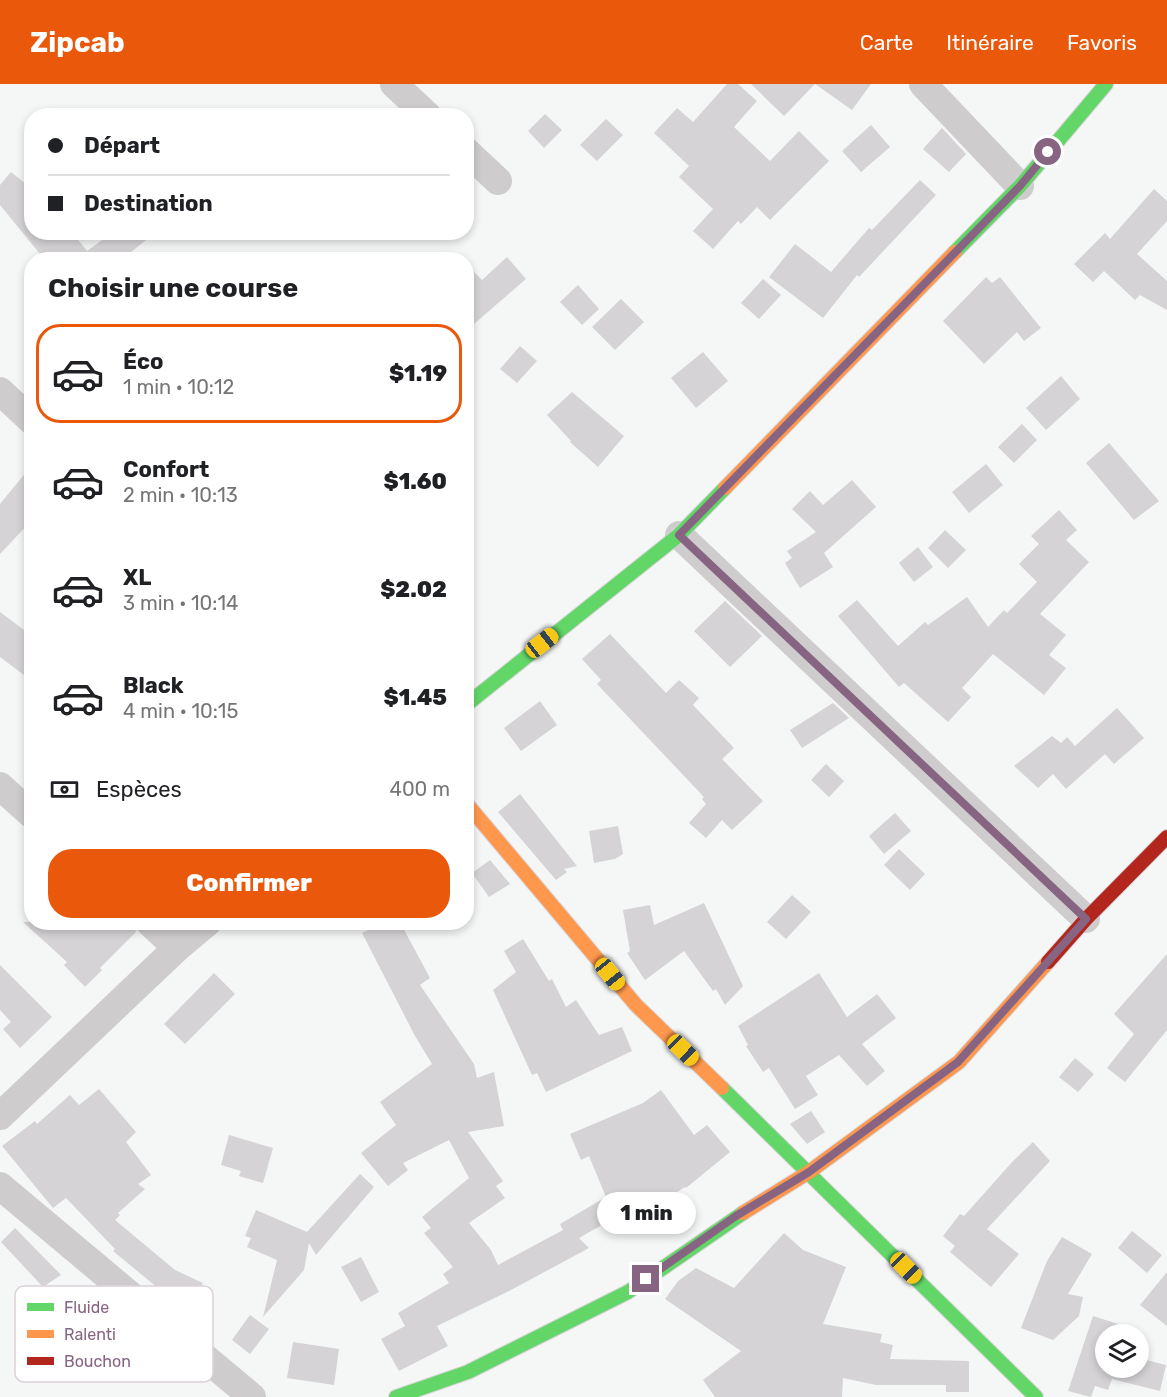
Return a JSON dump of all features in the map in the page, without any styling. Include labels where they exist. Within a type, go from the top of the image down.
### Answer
[{"type":"street","points":[[394,84],[420,108]]},
{"type":"street","points":[[923,84],[1020,186]]},
{"type":"street","points":[[474,698],[679,535],[1020,186],[1106,84]]},
{"type":"street","points":[[474,158],[498,181]]},
{"type":"street","points":[[3,399],[24,415]]},
{"type":"street","points":[[679,535],[1086,919]]},
{"type":"street","points":[[0,786],[24,808]]},
{"type":"street","points":[[474,813],[636,1005],[809,1172],[1036,1397]]},
{"type":"street","points":[[396,1397],[468,1372],[628,1292],[736,1216],[809,1172],[958,1062],[1086,919],[1167,837]]},
{"type":"street","points":[[158,930],[177,948]]},
{"type":"street","points":[[0,1116],[198,930]]},
{"type":"street","points":[[0,1186],[119,1286]]},
{"type":"street","points":[[213,1364],[252,1397]]},
{"type":"building","points":[[727,84],[738,84],[757,101],[734,127],[770,161],[799,131],[829,161],[770,220],[757,207],[741,224],[738,221],[713,249],[693,231],[713,209],[679,177],[689,166],[654,133],[677,108],[693,122]]},
{"type":"building","points":[[751,84],[815,84],[784,116]]},
{"type":"building","points":[[815,84],[871,84],[852,110]]},
{"type":"building","points":[[545,114],[562,130],[544,148],[528,131]]},
{"type":"building","points":[[606,119],[623,135],[597,161],[580,145]]},
{"type":"building","points":[[871,125],[890,147],[861,172],[842,151]]},
{"type":"building","points":[[942,128],[966,154],[949,172],[923,149]]},
{"type":"building","points":[[11,172],[24,183],[24,234],[0,205],[0,185]]},
{"type":"building","points":[[920,180],[936,195],[859,277],[857,275],[823,318],[769,277],[795,244],[831,272],[869,228],[872,230]]},
{"type":"building","points":[[1154,189],[1167,201],[1167,221],[1137,254],[1167,281],[1167,310],[1140,295],[1135,300],[1104,271],[1093,282],[1074,264],[1105,233],[1110,239]]},
{"type":"building","points":[[29,240],[78,240],[87,251],[102,240],[146,240],[131,252],[38,252]]},
{"type":"building","points":[[507,257],[526,279],[474,324],[474,272],[482,280]]},
{"type":"building","points":[[986,277],[992,283],[1000,277],[1041,328],[1024,341],[1017,332],[984,364],[943,321]]},
{"type":"building","points":[[763,279],[781,295],[759,319],[741,303]]},
{"type":"building","points":[[578,285],[599,309],[582,325],[560,302]]},
{"type":"building","points":[[621,299],[644,322],[615,350],[592,327]]},
{"type":"building","points":[[520,346],[537,361],[517,383],[500,369]]},
{"type":"building","points":[[703,352],[728,381],[696,408],[671,378]]},
{"type":"building","points":[[1061,376],[1080,399],[1046,430],[1026,408]]},
{"type":"building","points":[[572,392],[624,436],[598,467],[570,442],[547,415]]},
{"type":"building","points":[[1022,424],[1037,440],[1014,463],[998,447]]},
{"type":"building","points":[[1109,443],[1159,501],[1134,520],[1086,463]]},
{"type":"building","points":[[986,464],[1003,485],[969,513],[952,492]]},
{"type":"building","points":[[24,475],[24,528],[0,554],[0,504]]},
{"type":"building","points":[[852,480],[876,507],[824,553],[833,567],[800,588],[785,563],[792,558],[787,551],[816,532],[792,509],[810,491],[823,505]]},
{"type":"building","points":[[1059,510],[1077,530],[1066,540],[1089,562],[1040,614],[1066,635],[1049,655],[1066,668],[1044,695],[993,654],[962,688],[971,697],[948,722],[904,683],[899,687],[838,616],[857,600],[898,646],[925,622],[928,625],[967,597],[988,627],[1004,610],[1007,613],[1037,582],[1019,564],[1039,544],[1031,536]]},
{"type":"building","points":[[945,530],[966,550],[948,568],[928,548]]},
{"type":"building","points":[[918,547],[933,567],[914,582],[899,563]]},
{"type":"building","points":[[725,601],[762,636],[730,667],[694,631]]},
{"type":"building","points":[[0,612],[24,630],[24,675],[0,657]]},
{"type":"building","points":[[610,634],[666,693],[679,680],[699,698],[693,705],[734,748],[722,759],[763,801],[732,830],[722,820],[706,838],[689,823],[706,804],[702,799],[704,797],[597,684],[601,680],[582,659]]},
{"type":"building","points":[[540,701],[557,725],[521,751],[504,728]]},
{"type":"building","points":[[833,703],[849,718],[802,748],[790,730]]},
{"type":"building","points":[[1117,708],[1144,738],[1114,764],[1105,754],[1066,789],[1053,774],[1038,788],[1014,766],[1052,736],[1061,743],[1067,737],[1075,746]]},
{"type":"building","points":[[826,764],[844,781],[829,797],[811,780]]},
{"type":"building","points":[[520,794],[577,866],[564,869],[567,872],[556,880],[498,812]]},
{"type":"building","points":[[895,813],[911,831],[884,854],[869,836]]},
{"type":"building","points":[[618,826],[623,854],[615,859],[594,863],[589,831]]},
{"type":"building","points":[[899,849],[925,874],[910,890],[884,865]]},
{"type":"building","points":[[490,860],[510,884],[489,897],[474,876],[474,872]]},
{"type":"building","points":[[792,895],[811,912],[786,939],[767,922]]},
{"type":"building","points":[[704,903],[743,986],[725,1005],[716,989],[713,991],[684,951],[645,980],[627,953],[630,951],[623,910],[650,905],[654,925]]},
{"type":"building","points":[[32,930],[135,930],[85,987],[64,965],[67,962]]},
{"type":"building","points":[[368,930],[404,930],[430,978],[420,985],[474,1064],[477,1078],[494,1072],[504,1126],[468,1132],[503,1181],[496,1186],[505,1198],[469,1223],[491,1250],[498,1265],[563,1230],[560,1224],[606,1197],[589,1156],[581,1160],[570,1134],[643,1103],[661,1090],[694,1135],[707,1125],[730,1152],[686,1188],[629,1222],[623,1213],[579,1238],[589,1248],[437,1326],[448,1346],[399,1371],[381,1339],[405,1326],[398,1313],[449,1283],[443,1274],[453,1267],[424,1233],[431,1228],[422,1217],[469,1178],[449,1140],[403,1163],[408,1170],[388,1186],[361,1153],[396,1125],[380,1102],[432,1064],[362,933]]},
{"type":"building","points":[[523,939],[549,981],[552,979],[566,1007],[576,1000],[599,1035],[622,1027],[632,1051],[546,1092],[537,1073],[532,1075],[493,990],[516,972],[504,951]]},
{"type":"building","points":[[1167,954],[1167,1030],[1125,1082],[1107,1068],[1134,1034],[1114,1014]]},
{"type":"building","points":[[0,965],[52,1017],[20,1048],[3,1029],[11,1022],[0,1010]]},
{"type":"building","points":[[214,973],[235,994],[185,1044],[164,1024]]},
{"type":"building","points":[[819,973],[847,1017],[877,994],[896,1018],[862,1044],[885,1071],[867,1086],[839,1055],[806,1076],[818,1095],[795,1109],[769,1068],[763,1072],[746,1046],[748,1045],[738,1026]]},
{"type":"building","points":[[1075,1058],[1094,1074],[1078,1092],[1059,1077]]},
{"type":"building","points":[[99,1089],[136,1132],[126,1142],[151,1175],[138,1184],[145,1189],[118,1213],[120,1215],[115,1220],[175,1270],[203,1283],[202,1286],[155,1286],[113,1251],[115,1249],[66,1198],[53,1208],[2,1146],[35,1121],[37,1124],[70,1095],[79,1105]]},
{"type":"building","points":[[811,1111],[825,1132],[807,1144],[790,1124]]},
{"type":"building","points":[[229,1135],[273,1148],[263,1183],[239,1176],[241,1171],[221,1165]]},
{"type":"building","points":[[1033,1142],[1050,1161],[987,1229],[1019,1254],[991,1287],[950,1252],[955,1246],[943,1236],[960,1214],[964,1216]]},
{"type":"building","points":[[360,1174],[374,1187],[316,1255],[309,1243],[304,1270],[263,1317],[277,1260],[247,1247],[251,1238],[245,1236],[256,1210],[307,1232]]},
{"type":"building","points":[[15,1228],[61,1275],[42,1286],[1,1242]]},
{"type":"building","points":[[1132,1231],[1162,1255],[1147,1273],[1118,1248]]},
{"type":"building","points":[[784,1233],[803,1250],[846,1267],[823,1324],[882,1334],[880,1342],[893,1345],[890,1359],[969,1361],[969,1392],[946,1392],[946,1385],[876,1385],[843,1378],[842,1397],[715,1397],[703,1380],[741,1351],[665,1299],[678,1281],[696,1268],[734,1288]]},
{"type":"building","points":[[1062,1237],[1092,1254],[1068,1294],[1083,1297],[1079,1316],[1053,1340],[1021,1328],[1047,1261]]},
{"type":"building","points":[[361,1257],[379,1292],[361,1302],[341,1267]]},
{"type":"building","points":[[1167,1272],[1167,1326],[1140,1305]]},
{"type":"building","points":[[250,1315],[269,1329],[250,1354],[232,1340]]},
{"type":"building","points":[[1093,1316],[1118,1324],[1095,1324],[1095,1378],[1149,1378],[1149,1361],[1166,1365],[1160,1391],[1112,1379],[1108,1390],[1095,1386],[1091,1397],[1068,1391]]},
{"type":"building","points":[[293,1342],[339,1349],[334,1385],[287,1378]]},
{"type":"traffic: fast","points":[[955,252],[1020,186],[1106,84]]},
{"type":"traffic: fast","points":[[474,699],[679,535],[725,488]]},
{"type":"traffic: fast","points":[[722,1088],[1036,1397]]},
{"type":"traffic: fast","points":[[396,1397],[468,1372],[628,1292],[743,1213]]},
{"type":"traffic: slow","points":[[725,488],[955,252]]},
{"type":"traffic: slow","points":[[474,813],[636,1005],[722,1088]]},
{"type":"traffic: slow","points":[[743,1213],[809,1172],[959,1062],[1048,962]]},
{"type":"traffic: jam","points":[[1048,962],[1086,919],[1167,837]]},
{"type":"route","points":[[646,1279],[736,1216],[809,1172],[958,1062],[1086,919],[679,535],[1020,186],[1048,152]]}]
